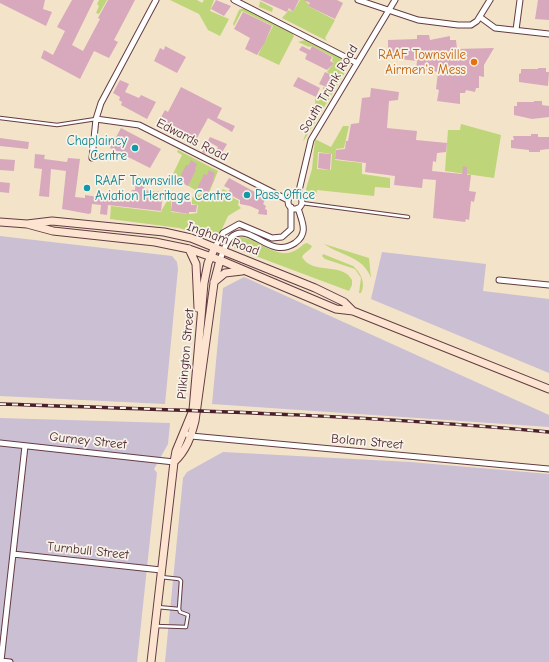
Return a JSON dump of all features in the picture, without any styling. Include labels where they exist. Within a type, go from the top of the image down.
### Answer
[{"type":"main road","name":"Ingham Road","points":[[27,224],[52,221],[164,232],[190,238],[224,250],[315,288],[344,302],[353,311]]},
{"type":"main road","name":"Ingham Road","points":[[0,222],[27,224],[53,231],[155,242],[190,249],[211,256],[336,309],[353,311],[549,389]]},
{"type":"main road","name":"Pilkington Street","points":[[188,435],[193,410],[204,283],[215,247]]},
{"type":"main road","points":[[190,249],[196,264],[199,344]]},
{"type":"main road","name":"Pilkington Street","points":[[151,662],[174,462],[176,451],[188,435],[198,410],[214,283],[220,260]]},
{"type":"main road","points":[[214,283],[229,271],[248,272]]},
{"type":"street","points":[[92,158],[96,119],[101,104],[156,0]]},
{"type":"street","points":[[234,0],[357,64]]},
{"type":"street","points":[[358,0],[418,20],[458,25],[471,25],[484,12],[490,0]]},
{"type":"street","name":"South Trunk Road","points":[[298,195],[310,140],[395,0]]},
{"type":"street","points":[[516,30],[520,0]]},
{"type":"street","points":[[480,17],[495,28],[549,34]]},
{"type":"street","name":"Edwards Road","points":[[96,119],[139,125],[288,200]]},
{"type":"street","points":[[215,247],[223,233],[238,224],[272,238],[282,237],[291,229],[291,207],[288,200],[291,196],[298,195],[301,198],[302,203],[298,208],[291,207]]},
{"type":"street","name":"Pilkington Street","points":[[220,260],[232,236],[239,233],[276,247],[292,245],[303,236],[304,233],[304,226],[298,208]]},
{"type":"street","points":[[498,280],[549,285]]},
{"type":"street","name":"Bolam Street","points":[[188,435],[549,469]]},
{"type":"street","name":"Gurney Street","points":[[0,443],[174,462]]},
{"type":"street","points":[[10,662],[0,661],[25,446]]},
{"type":"street","name":"Turnbull Street","points":[[13,554],[161,573]]},
{"type":"lane","points":[[0,118],[57,125],[96,119]]},
{"type":"lane","points":[[302,203],[408,217]]},
{"type":"lane","points":[[161,573],[180,580],[179,609]]},
{"type":"lane","points":[[155,626],[186,627],[188,615],[180,612],[179,609],[157,607]]},
{"type":"shaded area","points":[[0,236],[172,256],[177,262],[178,269],[165,404],[0,396]]},
{"type":"shaded area","points":[[382,252],[486,264],[483,291],[549,299],[549,373],[371,299]]},
{"type":"shaded area","points":[[244,277],[549,415],[549,427],[212,404],[223,288]]},
{"type":"shaded area","points":[[0,418],[170,423],[168,444],[154,469],[157,473],[137,662],[0,662]]},
{"type":"shaded area","points":[[223,452],[410,462],[549,474],[549,662],[165,662],[183,478],[187,472]]},
{"type":"green space","points":[[99,0],[107,0],[99,14],[96,13],[99,6],[97,4]]},
{"type":"green space","points":[[170,0],[197,0],[202,3],[204,0],[214,0],[210,11],[229,19],[220,36],[208,30],[199,14]]},
{"type":"green space","points":[[300,0],[307,0],[306,2],[309,4],[308,6],[335,20],[325,38],[327,41],[282,18],[289,10],[293,12]]},
{"type":"green space","points":[[260,1],[273,8],[272,12],[259,7]]},
{"type":"green space","points":[[244,8],[292,33],[294,36],[279,65],[258,55],[273,26],[242,11],[234,26],[233,24],[239,10]]},
{"type":"green space","points":[[305,40],[344,59],[346,65],[344,74],[303,142],[306,132],[316,115],[315,99],[323,94],[323,87],[329,89],[335,77],[327,72],[334,62],[332,61],[333,57],[312,46],[309,47],[298,42]]},
{"type":"green space","points":[[461,124],[501,135],[494,178],[445,171],[448,130],[460,130]]},
{"type":"green space","points":[[343,126],[349,126],[344,148],[336,149],[335,160],[362,163],[362,174],[390,178],[390,188],[375,187],[374,196],[317,190],[315,199],[309,199],[306,195],[306,189],[312,169],[315,139],[331,147]],"holes":[[[318,152],[332,154],[331,170],[317,169]]]},
{"type":"green space","points":[[178,150],[218,171],[209,193],[219,196],[223,189],[227,191],[226,194],[239,201],[238,205],[241,208],[228,216],[221,231],[211,238],[179,228],[110,219],[111,206],[161,212],[168,199],[164,196],[166,192],[183,201],[171,200],[171,212],[190,214],[197,213],[198,205],[192,204],[192,198],[195,193],[199,195],[202,194],[172,176],[182,155],[177,152]]},
{"type":"green space","points":[[242,237],[281,253],[288,253],[296,250],[307,243],[312,246],[302,257],[307,262],[313,266],[342,271],[352,280],[352,285],[349,291],[234,248],[232,246],[235,238]]},
{"type":"green space","points":[[324,244],[369,258],[371,278],[363,265],[351,257]]},
{"type":"green space","points":[[323,254],[353,266],[356,269],[362,278],[363,282],[361,293],[359,293],[361,278],[355,269],[325,259],[322,256]]},
{"type":"building","points":[[0,0],[45,0],[43,9],[52,12],[46,26],[0,3]]},
{"type":"building","points":[[72,0],[94,0],[72,45],[83,51],[108,0],[135,0],[114,40],[118,42],[109,58],[94,51],[80,79],[41,58],[44,50],[53,55],[65,31],[57,27]]},
{"type":"building","points":[[216,0],[231,6],[224,16],[211,9]]},
{"type":"building","points":[[260,0],[299,0],[293,12],[289,8],[287,12]]},
{"type":"building","points":[[304,0],[337,0],[343,3],[335,19],[308,6],[310,3]]},
{"type":"building","points":[[538,0],[549,0],[549,20],[535,19]]},
{"type":"building","points":[[243,12],[272,26],[257,55],[245,49],[250,38],[234,29]]},
{"type":"building","points":[[417,35],[429,35],[430,40],[450,36],[450,40],[456,40],[457,49],[494,48],[484,65],[484,77],[479,76],[479,88],[476,88],[475,92],[466,90],[465,93],[460,93],[460,104],[437,101],[439,90],[436,89],[438,72],[416,69],[417,61],[400,59],[404,53],[388,53],[388,40],[417,39]]},
{"type":"building","points":[[165,46],[186,57],[177,73],[154,61],[160,48],[164,50]]},
{"type":"building","points":[[302,46],[310,50],[312,46],[332,57],[330,61],[334,63],[327,70],[305,59],[307,54],[299,50]]},
{"type":"building","points":[[546,68],[546,72],[549,72],[548,86],[519,82],[519,74],[521,73],[521,69]]},
{"type":"building","points":[[325,72],[334,76],[329,88],[319,84]]},
{"type":"building","points":[[298,77],[320,88],[316,97],[293,86]]},
{"type":"building","points":[[120,80],[129,84],[125,92],[139,98],[141,95],[156,102],[147,119],[121,105],[122,102],[119,100],[120,97],[113,93]]},
{"type":"building","points":[[181,87],[222,108],[217,118],[235,126],[232,132],[208,118],[197,138],[160,119],[165,110],[168,112]]},
{"type":"building","points":[[371,88],[399,92],[398,100],[389,101],[387,128],[417,131],[416,140],[447,143],[446,152],[437,153],[436,162],[433,161],[432,171],[462,174],[463,166],[467,167],[467,175],[471,175],[469,191],[476,192],[474,202],[471,201],[469,220],[466,219],[465,222],[433,218],[436,180],[423,179],[422,188],[394,185],[395,176],[365,172],[366,163],[335,159],[336,150],[345,149],[351,124],[359,123],[362,98],[370,97]]},
{"type":"building","points":[[542,101],[542,105],[549,106],[549,117],[532,119],[514,115],[514,106],[517,106],[517,102]]},
{"type":"building","name":"Chaplaincy Centre","points":[[121,128],[161,149],[150,168],[110,148]]},
{"type":"building","points":[[531,134],[538,134],[538,137],[549,137],[549,149],[540,150],[540,152],[529,152],[529,150],[511,148],[511,140],[514,140],[513,136],[531,136]]},
{"type":"building","points":[[210,137],[227,144],[220,156],[215,153],[218,147],[211,143],[205,154],[202,152]]},
{"type":"building","points":[[0,138],[29,142],[28,149],[0,146]]},
{"type":"building","points":[[319,153],[331,154],[330,170],[318,168]]},
{"type":"building","points":[[35,154],[45,155],[44,159],[67,162],[68,158],[80,159],[75,197],[85,198],[85,195],[99,197],[99,195],[129,198],[132,190],[135,190],[136,179],[145,180],[144,190],[163,192],[161,211],[108,205],[107,215],[100,214],[101,205],[92,204],[91,213],[89,214],[62,209],[66,171],[51,169],[49,197],[39,196],[42,169],[34,168]]},
{"type":"building","points":[[0,159],[15,160],[14,171],[0,170]]},
{"type":"building","points":[[191,160],[197,164],[196,170],[188,186],[178,181],[186,165],[189,165]]},
{"type":"building","points":[[209,170],[215,173],[214,180],[206,196],[196,191],[204,174],[207,175]]},
{"type":"building","name":"Pass Office","points":[[229,178],[266,198],[263,204],[266,206],[265,209],[267,210],[267,215],[258,214],[259,210],[240,204],[240,200],[227,193],[230,189],[224,186]]},
{"type":"building","points":[[0,182],[10,183],[9,193],[0,192]]},
{"type":"building","points":[[172,201],[191,202],[191,205],[197,205],[196,212],[189,212],[189,214],[171,211]]},
{"type":"railway","points":[[0,404],[344,417],[549,432]]},
{"type":"place","name":"RAAF Townsville Airmen's Mess","points":[[474,62]]},
{"type":"place","name":"Chaplaincy Centre","points":[[135,148]]},
{"type":"place","name":"RAAF Townsville Aviation Heritage Centre","points":[[87,188]]},
{"type":"place","name":"Pass Office","points":[[247,195]]}]
